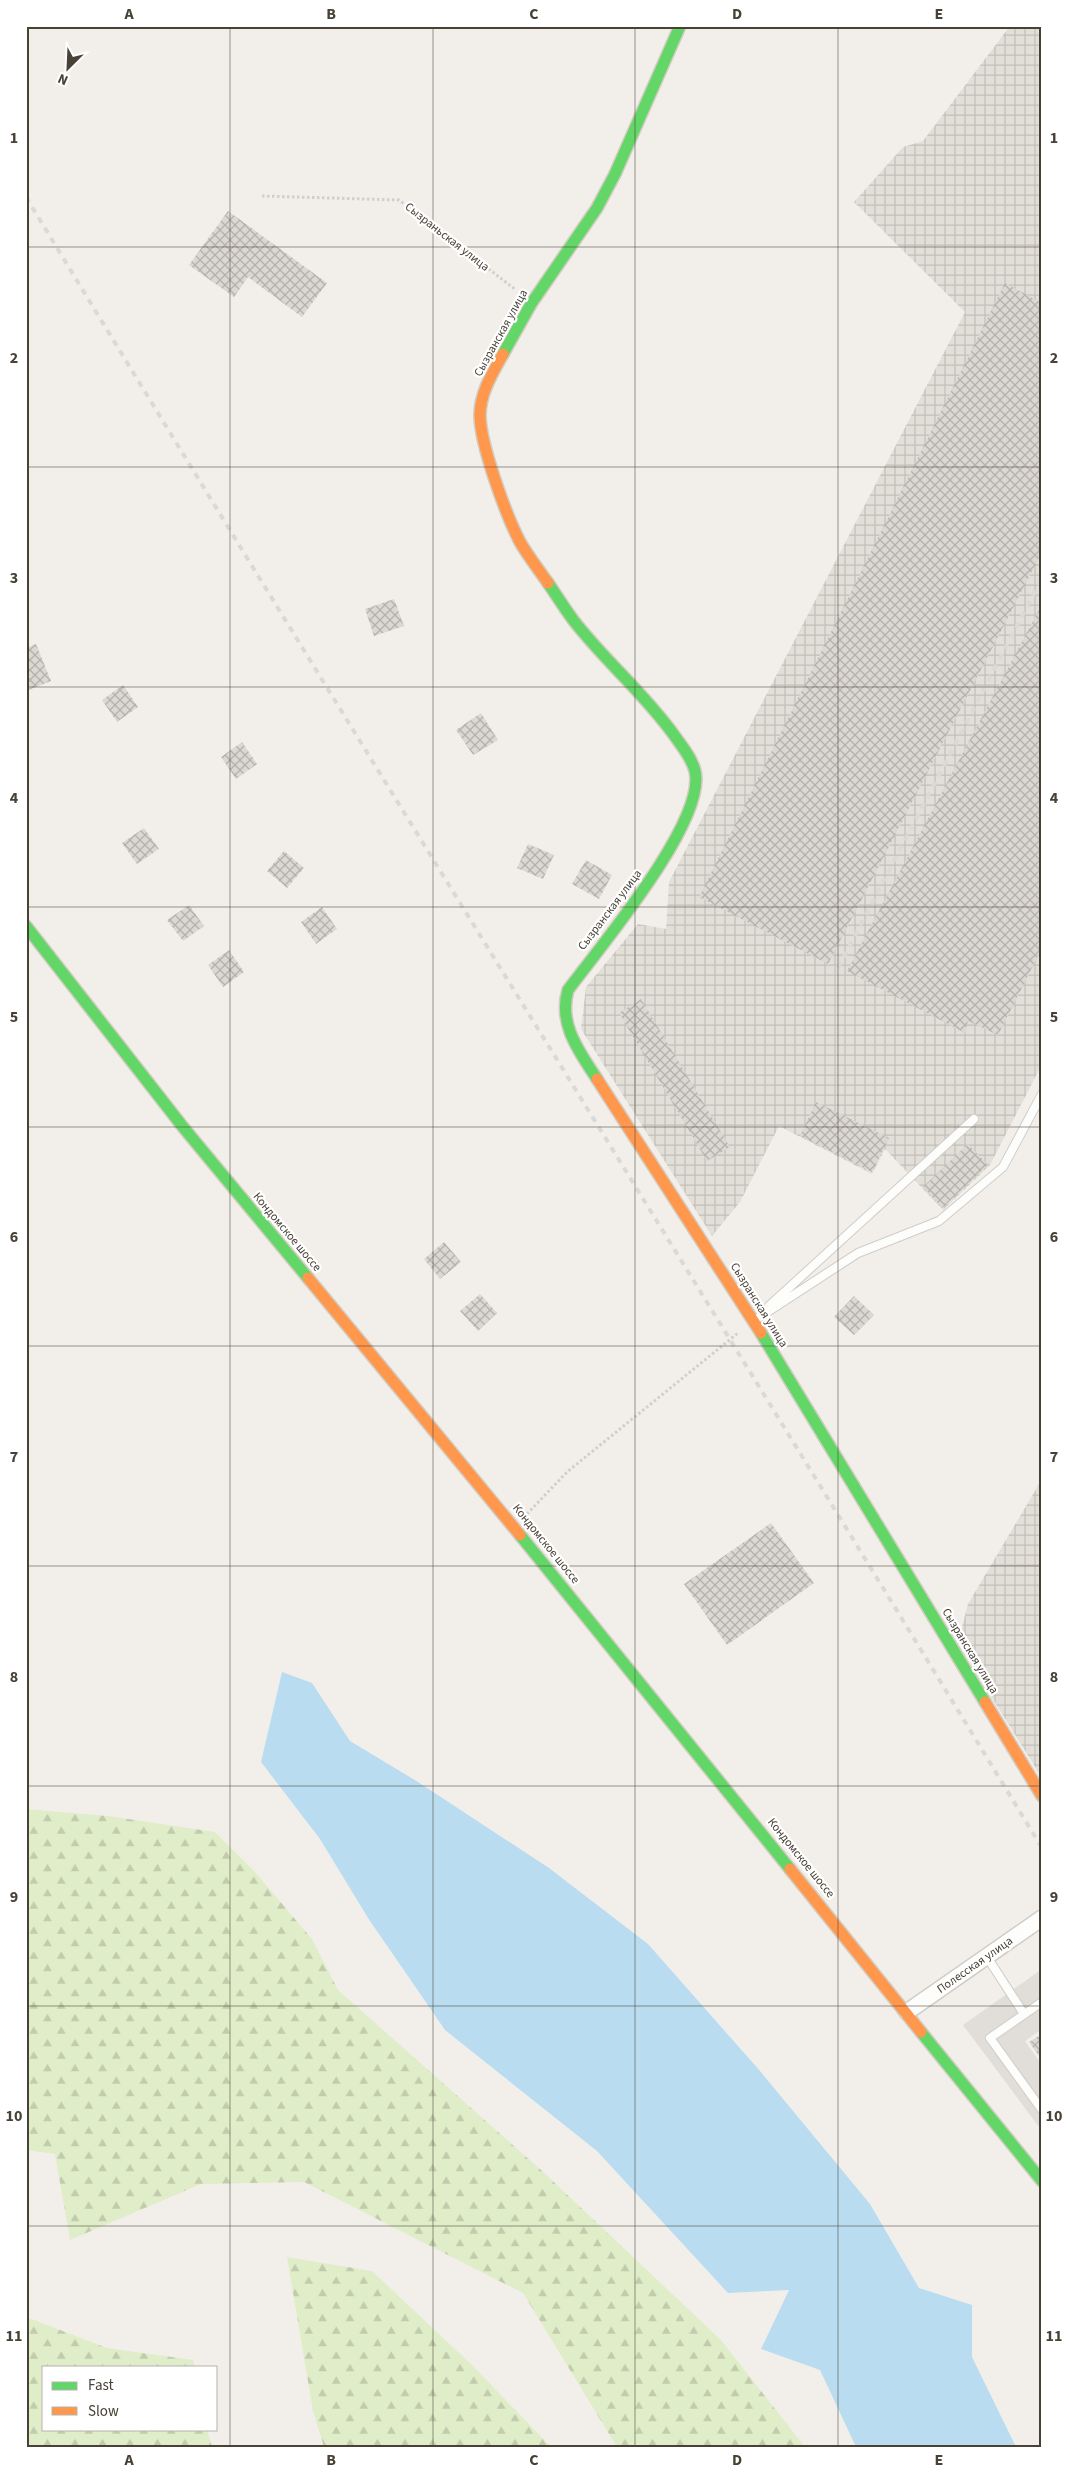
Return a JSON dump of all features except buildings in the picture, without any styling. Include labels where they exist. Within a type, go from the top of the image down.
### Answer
[{"type":"street","name":"Сызранская улица","points":[[680,26],[616,174],[597,208],[531,304],[489,379],[480,414],[486,449],[494,478],[520,542],[574,621],[656,710],[686,752],[695,771],[694,794],[683,825],[674,842],[648,883],[568,990],[563,1003],[563,1014],[566,1025],[581,1054],[753,1321],[1042,1796]]},
{"type":"street","name":"Кондомское шоссе","points":[[26,926],[183,1127],[515,1528],[1042,2180]]},
{"type":"street","name":"Полесская улица","points":[[907,2012],[1042,1918]]},
{"type":"lane","points":[[753,1321],[858,1253],[939,1222],[1003,1167],[1042,1094]]},
{"type":"lane","points":[[753,1321],[974,1119]]},
{"type":"lane","points":[[987,1957],[1024,2014]]},
{"type":"lane","points":[[1042,2002],[990,2038],[1042,2110]]},
{"type":"path","name":"Сызраньская улица","points":[[262,196],[399,200],[508,283],[531,304]]},
{"type":"path","points":[[515,1528],[567,1472],[753,1321]]},
{"type":"shaded area","points":[[1010,26],[1042,26],[1042,1064],[990,1165],[943,1210],[885,1149],[872,1174],[779,1126],[740,1202],[712,1236],[581,1029],[586,987],[638,924],[666,929],[669,882],[965,312],[854,202],[903,147],[923,141]]},
{"type":"shaded area","points":[[1042,1479],[1042,1778],[963,1651],[961,1631],[968,1604]]},
{"type":"shaded area","points":[[1042,1969],[1042,2029],[1025,2041],[1042,2065],[1042,2131],[963,2025]]},
{"type":"green space","points":[[26,1809],[108,1816],[215,1832],[254,1871],[312,1939],[338,1990],[540,2169],[721,2340],[805,2447],[617,2447],[523,2293],[304,2182],[201,2184],[70,2240],[55,2154],[26,2150]]},
{"type":"green space","points":[[287,2257],[372,2271],[474,2367],[551,2447],[324,2447],[313,2411]]},
{"type":"green space","points":[[26,2317],[107,2348],[193,2360],[194,2366],[42,2366],[42,2430],[207,2430],[212,2447],[26,2447]]},
{"type":"water","points":[[282,1672],[312,1683],[350,1741],[418,1782],[549,1868],[648,1944],[760,2071],[870,2204],[919,2288],[972,2305],[972,2357],[1016,2447],[856,2447],[820,2370],[761,2349],[789,2290],[728,2293],[597,2151],[445,2030],[368,1918],[320,1839],[261,1762]]},
{"type":"railway","points":[[26,197],[1042,1848]]},
{"type":"railway","points":[[838,968],[1042,578]]},
{"type":"traffic: fast","points":[[503,354],[531,304],[597,208],[615,174],[680,26]]},
{"type":"traffic: fast","points":[[548,583],[586,636],[662,720],[686,752],[695,771],[694,793],[685,820],[668,851],[648,884],[568,990],[566,1002],[568,1026],[577,1048],[597,1079]]},
{"type":"traffic: fast","points":[[26,926],[183,1127],[308,1278]]},
{"type":"traffic: fast","points":[[761,1333],[985,1702]]},
{"type":"traffic: fast","points":[[520,1535],[790,1869]]},
{"type":"traffic: fast","points":[[921,2032],[1042,2181]]},
{"type":"traffic: slow","points":[[503,354],[482,399],[481,428],[489,461],[514,530],[523,547],[548,583]]},
{"type":"traffic: slow","points":[[597,1079],[761,1333]]},
{"type":"traffic: slow","points":[[308,1278],[520,1535]]},
{"type":"traffic: slow","points":[[985,1702],[1042,1796]]},
{"type":"traffic: slow","points":[[790,1869],[921,2032]]}]
